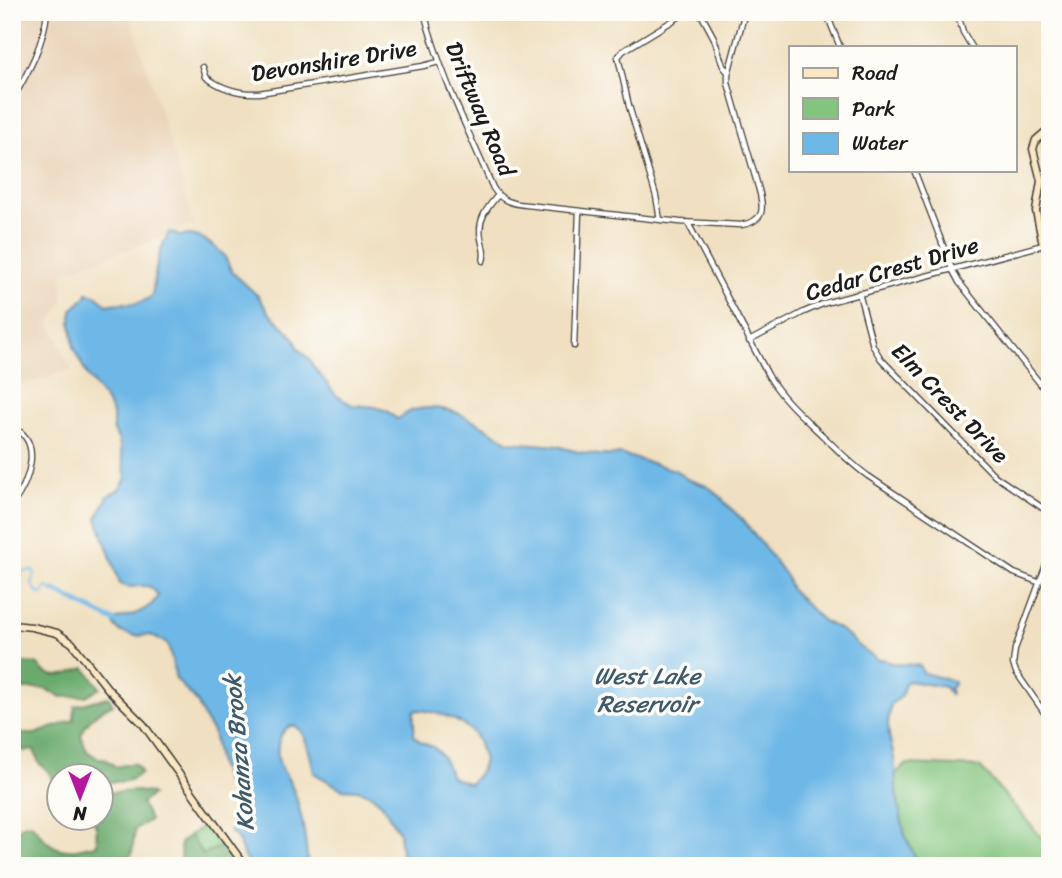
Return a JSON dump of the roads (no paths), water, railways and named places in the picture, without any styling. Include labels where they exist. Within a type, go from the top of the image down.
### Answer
[{"type":"main road","points":[[1047,244],[1036,211],[1041,181],[1033,149],[1038,138],[1050,128]]},
{"type":"main road","points":[[12,625],[57,633],[72,643],[108,689],[143,724],[245,866]]},
{"type":"street","points":[[12,100],[43,37],[47,12]]},
{"type":"street","name":"Driftway Road","points":[[424,12],[439,62],[493,188],[507,201],[518,204],[687,222],[745,224],[755,221],[761,214],[761,196],[728,83],[728,72]]},
{"type":"street","points":[[660,220],[656,195],[629,106],[618,57],[623,51],[687,12]]},
{"type":"street","points":[[700,12],[714,37],[723,66],[728,72]]},
{"type":"street","points":[[728,72],[745,12]]},
{"type":"street","points":[[825,12],[839,46]]},
{"type":"street","points":[[957,12],[963,32],[971,46]]},
{"type":"street","name":"Devonshire Drive","points":[[203,67],[206,77],[219,85],[239,93],[259,93],[439,62]]},
{"type":"street","points":[[915,172],[952,269],[963,288],[1050,396]]},
{"type":"street","points":[[483,261],[485,253],[480,223],[498,195]]},
{"type":"street","points":[[574,346],[579,211]]},
{"type":"street","points":[[687,222],[749,341],[781,395],[852,464],[1011,571],[1038,582]]},
{"type":"street","name":"Cedar Crest Drive","points":[[749,341],[815,306],[1047,244]]},
{"type":"street","name":"Elm Crest Drive","points":[[859,293],[873,346],[881,359],[995,476],[1050,513]]},
{"type":"street","points":[[12,427],[27,438],[31,462],[24,487],[12,505]]},
{"type":"street","points":[[1050,554],[1015,649],[1013,664],[1050,721]]},
{"type":"water","name":"West Lake Reservoir","points":[[169,232],[202,238],[216,248],[224,255],[232,272],[258,296],[269,313],[295,339],[298,348],[336,395],[352,405],[375,407],[387,411],[397,419],[422,408],[450,411],[475,421],[509,442],[558,446],[598,455],[620,454],[675,470],[687,479],[707,486],[741,518],[787,578],[791,590],[823,621],[841,630],[879,660],[920,666],[923,673],[954,681],[950,695],[945,687],[908,681],[901,697],[891,704],[888,723],[895,763],[896,793],[905,836],[919,866],[400,866],[399,833],[382,804],[370,794],[342,789],[314,773],[305,740],[296,727],[291,726],[279,739],[278,758],[298,804],[308,866],[250,866],[230,830],[234,827],[236,797],[230,791],[219,765],[213,732],[197,702],[176,679],[169,647],[151,635],[135,636],[121,632],[114,624],[117,619],[146,609],[158,596],[150,587],[120,584],[97,518],[108,496],[119,490],[126,478],[109,406],[87,375],[74,348],[72,310],[87,293],[96,295],[107,305],[146,300],[152,296],[160,252]],"holes":[[[414,711],[456,720],[474,734],[484,760],[480,772],[470,784],[451,777],[439,753],[414,735]]]},
{"type":"waterway","name":"Kohanza Brook","points":[[12,574],[32,570],[35,573],[32,584],[38,594],[43,593],[46,587],[53,590]]},
{"type":"waterway","name":"Kohanza Brook","points":[[53,590],[116,622]]}]
